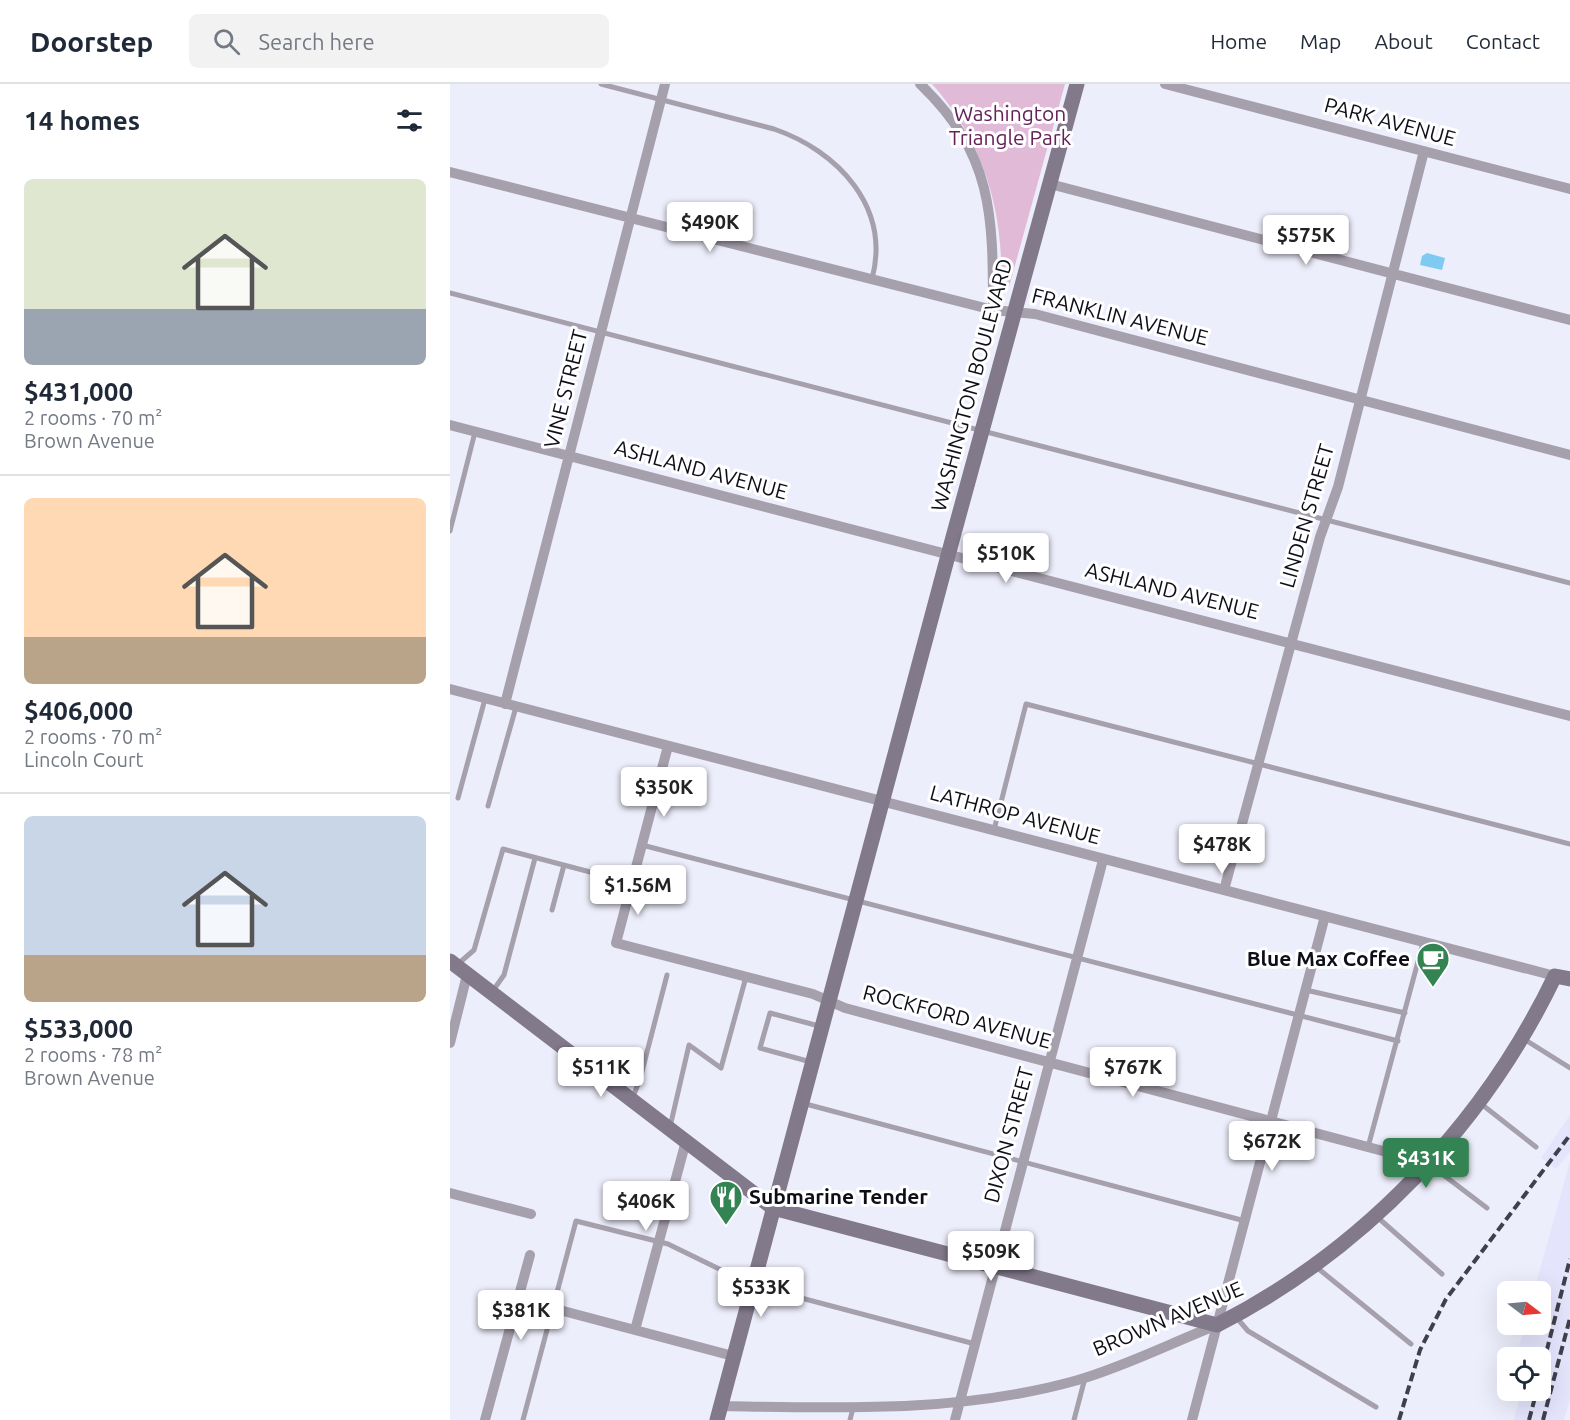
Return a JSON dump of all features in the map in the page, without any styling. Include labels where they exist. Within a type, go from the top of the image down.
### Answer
[{"type":"street","name":"VINE STREET","points":[[504,704],[664,84]]},
{"type":"street","points":[[920,84],[945,111],[975,156],[983,182],[989,219],[993,310]]},
{"type":"street","name":"WASHINGTON BOULEVARD","points":[[718,1413],[855,898],[1077,84]]},
{"type":"street","name":"PARK AVENUE","points":[[1165,84],[1570,189]]},
{"type":"street","name":"LINDEN STREET","points":[[1224,890],[1325,520],[1338,487],[1424,151]]},
{"type":"street","name":"FRANKLIN AVENUE","points":[[450,172],[993,310],[1035,314],[1570,455]]},
{"type":"street","points":[[1050,184],[1570,320]]},
{"type":"street","name":"ASHLAND AVENUE","points":[[450,425],[1291,641],[1570,716]]},
{"type":"street","name":"LATHROP AVENUE","points":[[450,690],[1563,977]]},
{"type":"street","points":[[632,883],[668,746]]},
{"type":"street","name":"DIXON STREET","points":[[955,1420],[1103,860]]},
{"type":"street","name":"ROCKFORD AVENUE","points":[[632,883],[616,943],[828,1000],[845,1008],[1428,1163]]},
{"type":"street","points":[[1192,1420],[1325,916]]},
{"type":"street","points":[[458,968],[773,1208],[1217,1325]]},
{"type":"street","points":[[450,1043],[458,968]]},
{"type":"street","name":"BROWN AVENUE","points":[[718,1413],[960,1401],[1038,1389],[1086,1377],[1245,1312],[1313,1265],[1375,1215],[1428,1163],[1479,1103],[1563,977]]},
{"type":"street","points":[[634,1329],[686,1141]]},
{"type":"street","points":[[450,1194],[531,1214]]},
{"type":"street","points":[[485,1420],[530,1255]]},
{"type":"street","points":[[552,1308],[734,1356]]},
{"type":"lane","points":[[601,84],[796,137],[833,161],[856,189],[870,218],[876,246],[876,262],[872,279]]},
{"type":"lane","points":[[450,293],[1570,583]]},
{"type":"lane","points":[[450,531],[475,432]]},
{"type":"lane","points":[[458,798],[484,699]]},
{"type":"lane","points":[[993,831],[1026,704],[1570,844]]},
{"type":"lane","points":[[488,806],[516,707]]},
{"type":"lane","points":[[642,844],[1398,1041]]},
{"type":"lane","points":[[458,968],[474,950],[503,849],[632,883]]},
{"type":"lane","points":[[491,993],[504,975],[535,858]]},
{"type":"lane","points":[[552,910],[564,865]]},
{"type":"lane","points":[[1368,1146],[1424,942]]},
{"type":"lane","points":[[632,1100],[640,1079],[667,975]]},
{"type":"lane","points":[[669,1129],[688,1045],[720,1068],[746,977]]},
{"type":"lane","points":[[1306,990],[1405,1013]]},
{"type":"lane","points":[[812,1062],[760,1048],[770,1013],[821,1027]]},
{"type":"lane","points":[[1522,1038],[1570,1068]]},
{"type":"lane","points":[[801,1103],[1245,1221]]},
{"type":"lane","points":[[1479,1103],[1536,1147]]},
{"type":"lane","points":[[1428,1163],[1487,1208]]},
{"type":"lane","points":[[1375,1215],[1442,1274]]},
{"type":"lane","points":[[523,1420],[576,1221],[658,1241],[752,1285],[975,1344]]},
{"type":"lane","points":[[1313,1265],[1411,1344]]},
{"type":"lane","points":[[1234,1316],[1248,1331],[1376,1407]]},
{"type":"lane","points":[[1074,1420],[1086,1377]]},
{"type":"lane","points":[[850,1420],[853,1408]]},
{"type":"shaded area","points":[[1570,1115],[1570,1152],[1556,1169],[1541,1158]]},
{"type":"shaded area","points":[[1570,1161],[1570,1399],[1564,1420],[1514,1420],[1519,1401],[1551,1401],[1551,1347],[1519,1347],[1522,1335],[1551,1335],[1551,1281],[1537,1281]]},
{"type":"green space","name":"Washington Triangle Park","points":[[932,84],[1065,84],[1009,287],[1005,289],[1001,284],[999,229],[986,177],[977,152],[964,128]]},
{"type":"water","points":[[1427,253],[1445,258],[1442,270],[1420,265],[1422,256]]},
{"type":"railway","points":[[1399,1420],[1420,1350],[1446,1299],[1570,1135]]},
{"type":"railway","points":[[1548,1347],[1570,1259]]},
{"type":"railway","points":[[1543,1420],[1570,1318]]},
{"type":"railway","points":[[1529,1420],[1534,1401]]},
{"type":"place","name":"Blue Max Coffee","points":[[1433,988]]},
{"type":"place","name":"Submarine Tender","points":[[726,1226]]}]
